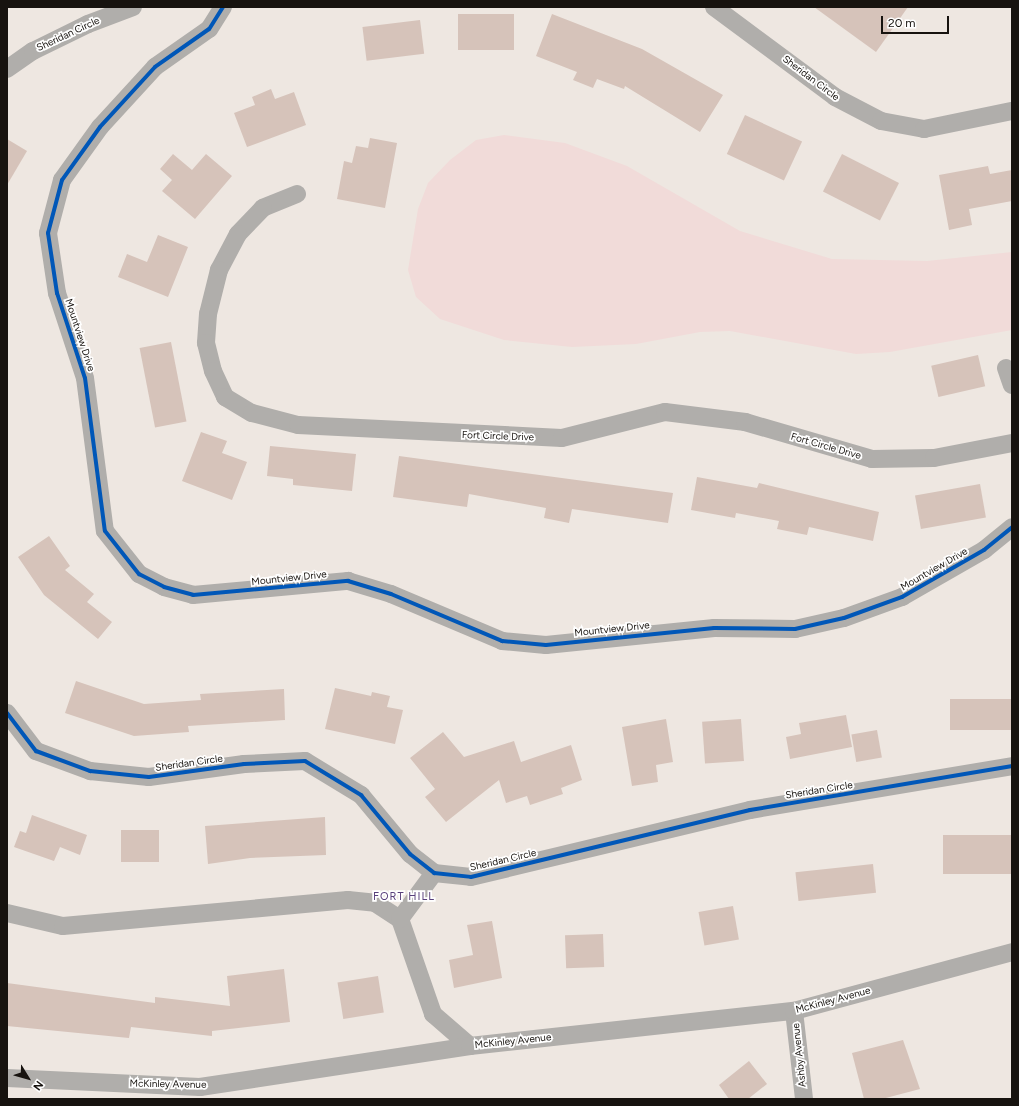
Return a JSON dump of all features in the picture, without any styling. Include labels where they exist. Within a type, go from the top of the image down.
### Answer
[{"type":"street","name":"Sheridan Circle","points":[[7,69],[33,51],[88,24],[133,7]]},
{"type":"street","name":"Mountview Drive","points":[[223,7],[209,29],[155,67],[100,127],[62,180],[48,233],[57,293],[85,378],[105,531],[139,574],[164,587],[193,595],[348,581],[391,594],[502,642],[546,645],[714,628],[795,630],[844,618],[902,597],[984,550],[1012,527]]},
{"type":"street","name":"Sheridan Circle","points":[[714,7],[834,97],[881,121],[924,129],[1012,111]]},
{"type":"street","name":"Fort Circle Drive","points":[[298,194],[263,208],[238,234],[219,270],[208,314],[206,343],[213,371],[225,397],[252,413],[298,425],[562,438],[665,412],[745,422],[872,459],[934,458],[1012,443]]},
{"type":"street","points":[[1006,368],[1012,385]]},
{"type":"street","name":"Sheridan Circle","points":[[7,713],[36,751],[90,771],[149,777],[244,764],[305,761],[361,795],[410,854],[434,873],[471,877],[750,810],[1012,766]]},
{"type":"street","points":[[400,919],[434,873]]},
{"type":"street","points":[[7,913],[63,926],[348,900],[375,903],[400,919],[433,1014],[470,1046]]},
{"type":"street","name":"McKinley Avenue","points":[[7,1078],[200,1086],[470,1046],[794,1011],[1012,952]]},
{"type":"street","name":"Ashby Avenue","points":[[794,1011],[804,1099]]},
{"type":"shaded area","points":[[504,135],[565,143],[627,166],[740,231],[832,259],[927,261],[1012,252],[1012,330],[890,352],[856,354],[730,331],[700,332],[636,344],[572,347],[504,340],[440,319],[416,297],[408,270],[418,209],[428,183],[450,160],[476,140]]},
{"type":"building","points":[[814,7],[908,7],[876,52]]},
{"type":"building","points":[[458,14],[514,14],[514,50],[458,50]]},
{"type":"building","points":[[552,14],[642,49],[723,95],[700,132],[625,86],[624,89],[597,79],[593,88],[573,80],[577,72],[536,56]]},
{"type":"building","points":[[420,20],[424,54],[367,61],[362,27]]},
{"type":"building","points":[[271,89],[275,99],[294,92],[306,125],[247,147],[234,113],[255,105],[252,97]]},
{"type":"building","points":[[745,115],[802,142],[784,181],[727,154]]},
{"type":"building","points":[[370,138],[397,143],[385,208],[337,199],[344,161],[352,163],[356,146],[368,148]]},
{"type":"building","points":[[7,139],[27,151],[7,185]]},
{"type":"building","points":[[173,154],[192,170],[206,154],[232,176],[195,219],[162,191],[172,180],[160,169]]},
{"type":"building","points":[[842,154],[899,183],[880,220],[823,191]]},
{"type":"building","points":[[988,166],[990,174],[1012,170],[1012,201],[969,209],[972,225],[949,230],[939,175]]},
{"type":"building","points":[[158,235],[188,247],[168,297],[118,277],[127,254],[147,262]]},
{"type":"building","points":[[171,342],[186,422],[155,428],[140,348]]},
{"type":"building","points":[[978,355],[985,386],[938,397],[931,366]]},
{"type":"building","points":[[201,432],[227,441],[222,453],[247,462],[232,500],[182,481]]},
{"type":"building","points":[[270,446],[356,454],[352,491],[293,485],[293,479],[267,476]]},
{"type":"building","points":[[399,456],[673,493],[668,523],[572,509],[569,523],[544,518],[546,508],[469,494],[467,507],[393,497]]},
{"type":"building","points":[[697,477],[757,488],[759,483],[879,512],[873,541],[809,527],[807,535],[777,529],[779,521],[736,513],[735,518],[691,510]]},
{"type":"building","points":[[980,484],[986,517],[921,529],[915,495]]},
{"type":"building","points":[[49,536],[70,566],[65,570],[94,594],[87,602],[112,622],[98,639],[44,595],[18,557]]},
{"type":"building","points":[[76,681],[144,704],[201,700],[200,694],[284,689],[285,720],[188,726],[189,732],[134,736],[65,713]]},
{"type":"building","points":[[335,688],[371,696],[372,692],[390,696],[387,707],[403,710],[395,744],[325,729]]},
{"type":"building","points":[[950,699],[1012,699],[1012,730],[950,730]]},
{"type":"building","points":[[846,715],[852,747],[790,759],[786,737],[801,734],[799,723]]},
{"type":"building","points":[[666,719],[673,762],[656,765],[658,782],[632,786],[622,727]]},
{"type":"building","points":[[741,719],[744,761],[705,764],[702,722]]},
{"type":"building","points":[[877,730],[882,758],[856,762],[851,735]]},
{"type":"building","points":[[443,732],[464,757],[514,741],[521,762],[571,745],[582,780],[561,788],[563,794],[530,805],[527,796],[506,803],[499,780],[446,822],[425,797],[435,789],[410,758]]},
{"type":"building","points":[[32,815],[87,835],[80,855],[60,847],[54,861],[14,847],[20,831],[26,833]]},
{"type":"building","points":[[325,817],[326,855],[250,858],[208,864],[205,826]]},
{"type":"building","points":[[121,830],[159,830],[159,862],[121,862]]},
{"type":"building","points":[[943,835],[1012,835],[1012,874],[943,874]]},
{"type":"building","points":[[873,864],[876,893],[798,901],[795,872]]},
{"type":"building","points":[[733,906],[739,939],[704,946],[699,912]]},
{"type":"building","points":[[492,921],[502,978],[454,988],[449,960],[473,955],[467,925]]},
{"type":"building","points":[[603,934],[604,967],[566,968],[565,935]]},
{"type":"building","points":[[284,969],[290,1022],[212,1031],[212,1036],[131,1027],[129,1038],[7,1026],[7,983],[155,1003],[155,997],[230,1006],[227,976]]},
{"type":"building","points":[[378,976],[384,1013],[343,1019],[338,982]]},
{"type":"building","points":[[903,1040],[920,1089],[882,1099],[864,1099],[852,1053]]},
{"type":"building","points":[[749,1061],[767,1084],[748,1099],[729,1099],[719,1085]]},
{"type":"cycle path","points":[[223,7],[209,29],[155,67],[100,127],[62,180],[48,233],[57,293],[85,378],[105,531],[139,574],[164,587],[193,595],[348,581],[391,594],[502,641],[546,645],[714,628],[795,629],[844,618],[902,597],[984,550],[1012,527]]},
{"type":"cycle path","points":[[7,713],[36,751],[90,771],[149,777],[244,764],[305,761],[361,795],[410,854],[434,873],[471,877],[750,810],[1012,766]]},
{"type":"district","name":"FORT HILL","points":[[404,897]]}]
